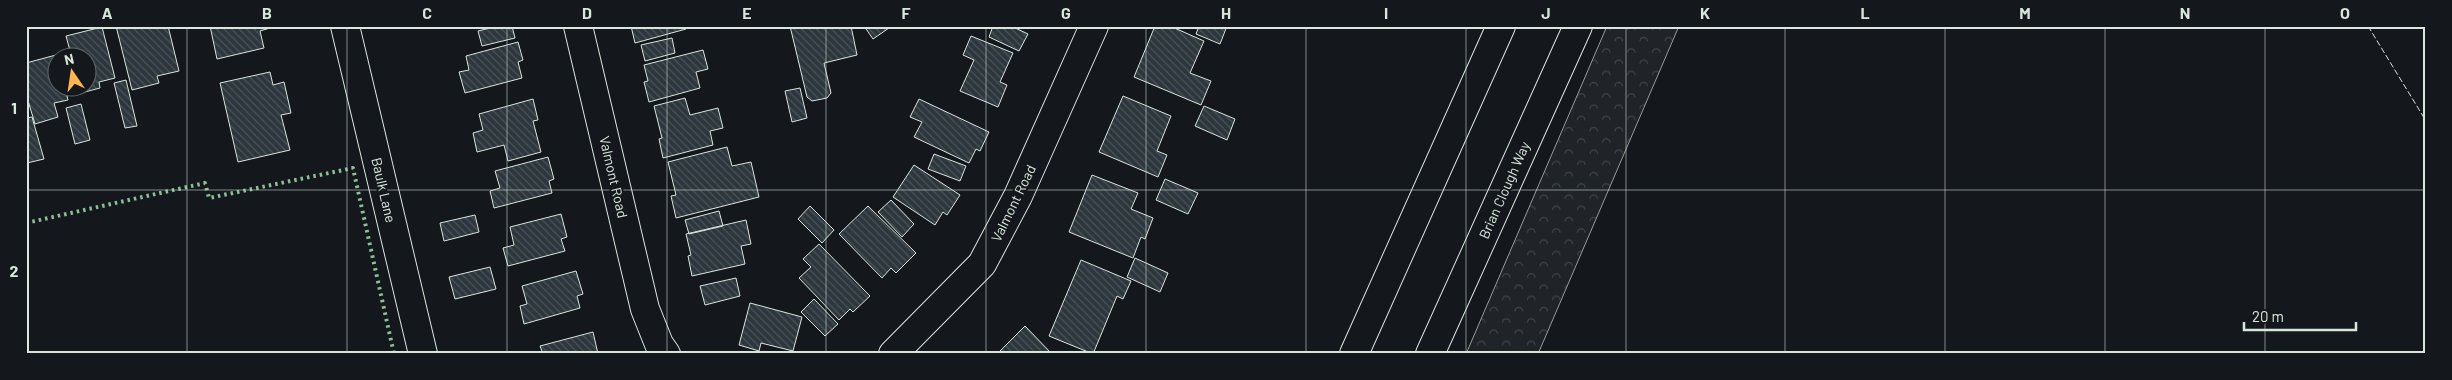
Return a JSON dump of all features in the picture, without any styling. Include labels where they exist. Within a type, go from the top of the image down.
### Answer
[{"type":"main road","name":"Baulk Lane","points":[[345,26],[423,354]]},
{"type":"main road","name":"Valmont Road","points":[[578,26],[645,309],[659,344],[666,354]]},
{"type":"main road","name":"Valmont Road","points":[[893,354],[982,264],[1018,196],[1094,26]]},
{"type":"main road","points":[[1354,354],[1501,26]]},
{"type":"main road","name":"Brian Clough Way","points":[[1430,354],[1578,26]]},
{"type":"green space","points":[[1607,26],[1679,26],[1538,354],[1466,354]]},
{"type":"building","points":[[116,26],[168,26],[179,71],[157,76],[159,83],[132,90]]},
{"type":"building","points":[[210,26],[270,26],[270,28],[260,31],[264,48],[217,59]]},
{"type":"building","points":[[498,26],[512,26],[515,38],[482,46],[478,31]]},
{"type":"building","points":[[631,26],[686,26],[686,29],[635,43]]},
{"type":"building","points":[[790,26],[851,26],[857,55],[824,63],[831,93],[827,98],[812,101],[807,97]]},
{"type":"building","points":[[864,26],[887,26],[889,28],[873,39]]},
{"type":"building","points":[[993,26],[1011,26],[1028,34],[1019,51],[989,37]]},
{"type":"building","points":[[1155,26],[1170,26],[1204,41],[1190,73],[1211,81],[1201,105],[1134,77]]},
{"type":"building","points":[[1199,26],[1227,26],[1220,44],[1196,34]]},
{"type":"building","points":[[102,27],[115,78],[99,82],[100,88],[98,89],[98,48],[69,48],[66,36]]},
{"type":"building","points":[[971,36],[1013,53],[1000,82],[1007,85],[998,107],[960,91],[974,60],[963,55]]},
{"type":"building","points":[[672,38],[675,53],[645,61],[641,45]]},
{"type":"building","points":[[518,42],[523,60],[518,62],[522,78],[465,93],[459,72],[469,70],[466,56]]},
{"type":"building","points":[[703,50],[708,69],[696,72],[700,88],[649,102],[644,82],[648,81],[644,65]]},
{"type":"building","points":[[48,57],[48,98],[68,98],[68,100],[54,103],[58,117],[35,124],[26,94],[26,63]]},
{"type":"building","points":[[270,72],[273,85],[284,82],[291,113],[281,115],[290,150],[238,162],[220,83]]},
{"type":"building","points":[[126,80],[137,126],[125,128],[114,83]]},
{"type":"building","points":[[800,88],[807,118],[792,122],[785,91]]},
{"type":"building","points":[[1123,96],[1171,116],[1157,151],[1167,155],[1158,177],[1099,152]]},
{"type":"building","points":[[685,98],[690,115],[718,108],[723,128],[710,131],[713,145],[663,158],[659,139],[662,138],[654,106]]},
{"type":"building","points":[[533,99],[538,120],[533,121],[541,152],[508,161],[504,145],[477,152],[473,133],[483,130],[479,114]]},
{"type":"building","points":[[919,99],[989,132],[980,151],[976,149],[969,163],[914,137],[922,122],[910,117]]},
{"type":"building","points":[[81,104],[90,140],[75,144],[66,108]]},
{"type":"building","points":[[1204,106],[1235,119],[1227,140],[1195,126]]},
{"type":"building","points":[[32,117],[44,159],[27,163],[26,118]]},
{"type":"building","points":[[727,147],[732,166],[751,162],[759,197],[676,218],[671,196],[676,195],[668,162]]},
{"type":"building","points":[[934,154],[966,166],[960,181],[928,169]]},
{"type":"building","points":[[548,157],[554,179],[549,181],[552,193],[494,208],[490,191],[500,188],[495,171]]},
{"type":"building","points":[[914,165],[960,195],[947,215],[943,212],[935,225],[893,197]]},
{"type":"building","points":[[1092,175],[1138,193],[1131,209],[1153,218],[1145,239],[1141,237],[1133,258],[1069,232]]},
{"type":"building","points":[[1165,179],[1198,193],[1188,214],[1156,200]]},
{"type":"building","points":[[891,200],[914,224],[902,237],[878,212]]},
{"type":"building","points":[[810,206],[834,230],[822,243],[798,219]]},
{"type":"building","points":[[868,206],[916,253],[896,273],[891,268],[882,278],[839,234]]},
{"type":"building","points":[[719,211],[723,226],[689,234],[685,220]]},
{"type":"building","points":[[561,214],[567,237],[561,239],[565,251],[508,266],[503,248],[514,245],[510,227]]},
{"type":"building","points":[[475,215],[479,232],[444,241],[440,223]]},
{"type":"building","points":[[746,220],[751,244],[741,246],[745,264],[692,276],[688,256],[691,255],[686,234]]},
{"type":"building","points":[[819,244],[870,296],[853,312],[850,309],[839,320],[799,278],[811,267],[803,259]]},
{"type":"building","points":[[1135,258],[1168,273],[1160,292],[1127,277]]},
{"type":"building","points":[[1081,260],[1131,281],[1123,299],[1117,296],[1093,354],[1049,336]]},
{"type":"building","points":[[490,267],[496,289],[455,299],[449,277]]},
{"type":"building","points":[[576,271],[583,294],[577,296],[580,308],[524,324],[520,306],[527,304],[522,286]]},
{"type":"building","points":[[736,278],[740,296],[705,305],[700,286]]},
{"type":"building","points":[[814,299],[838,324],[825,336],[801,312]]},
{"type":"building","points":[[750,303],[802,317],[793,351],[761,343],[759,351],[739,345]]},
{"type":"building","points":[[1025,326],[1052,354],[997,354]]},
{"type":"building","points":[[593,332],[598,354],[543,354],[540,346]]},
{"type":"hedge","points":[[26,223],[205,183],[209,198],[353,168],[394,354]]},
{"type":"fence","points":[[2368,26],[2426,121]]}]
